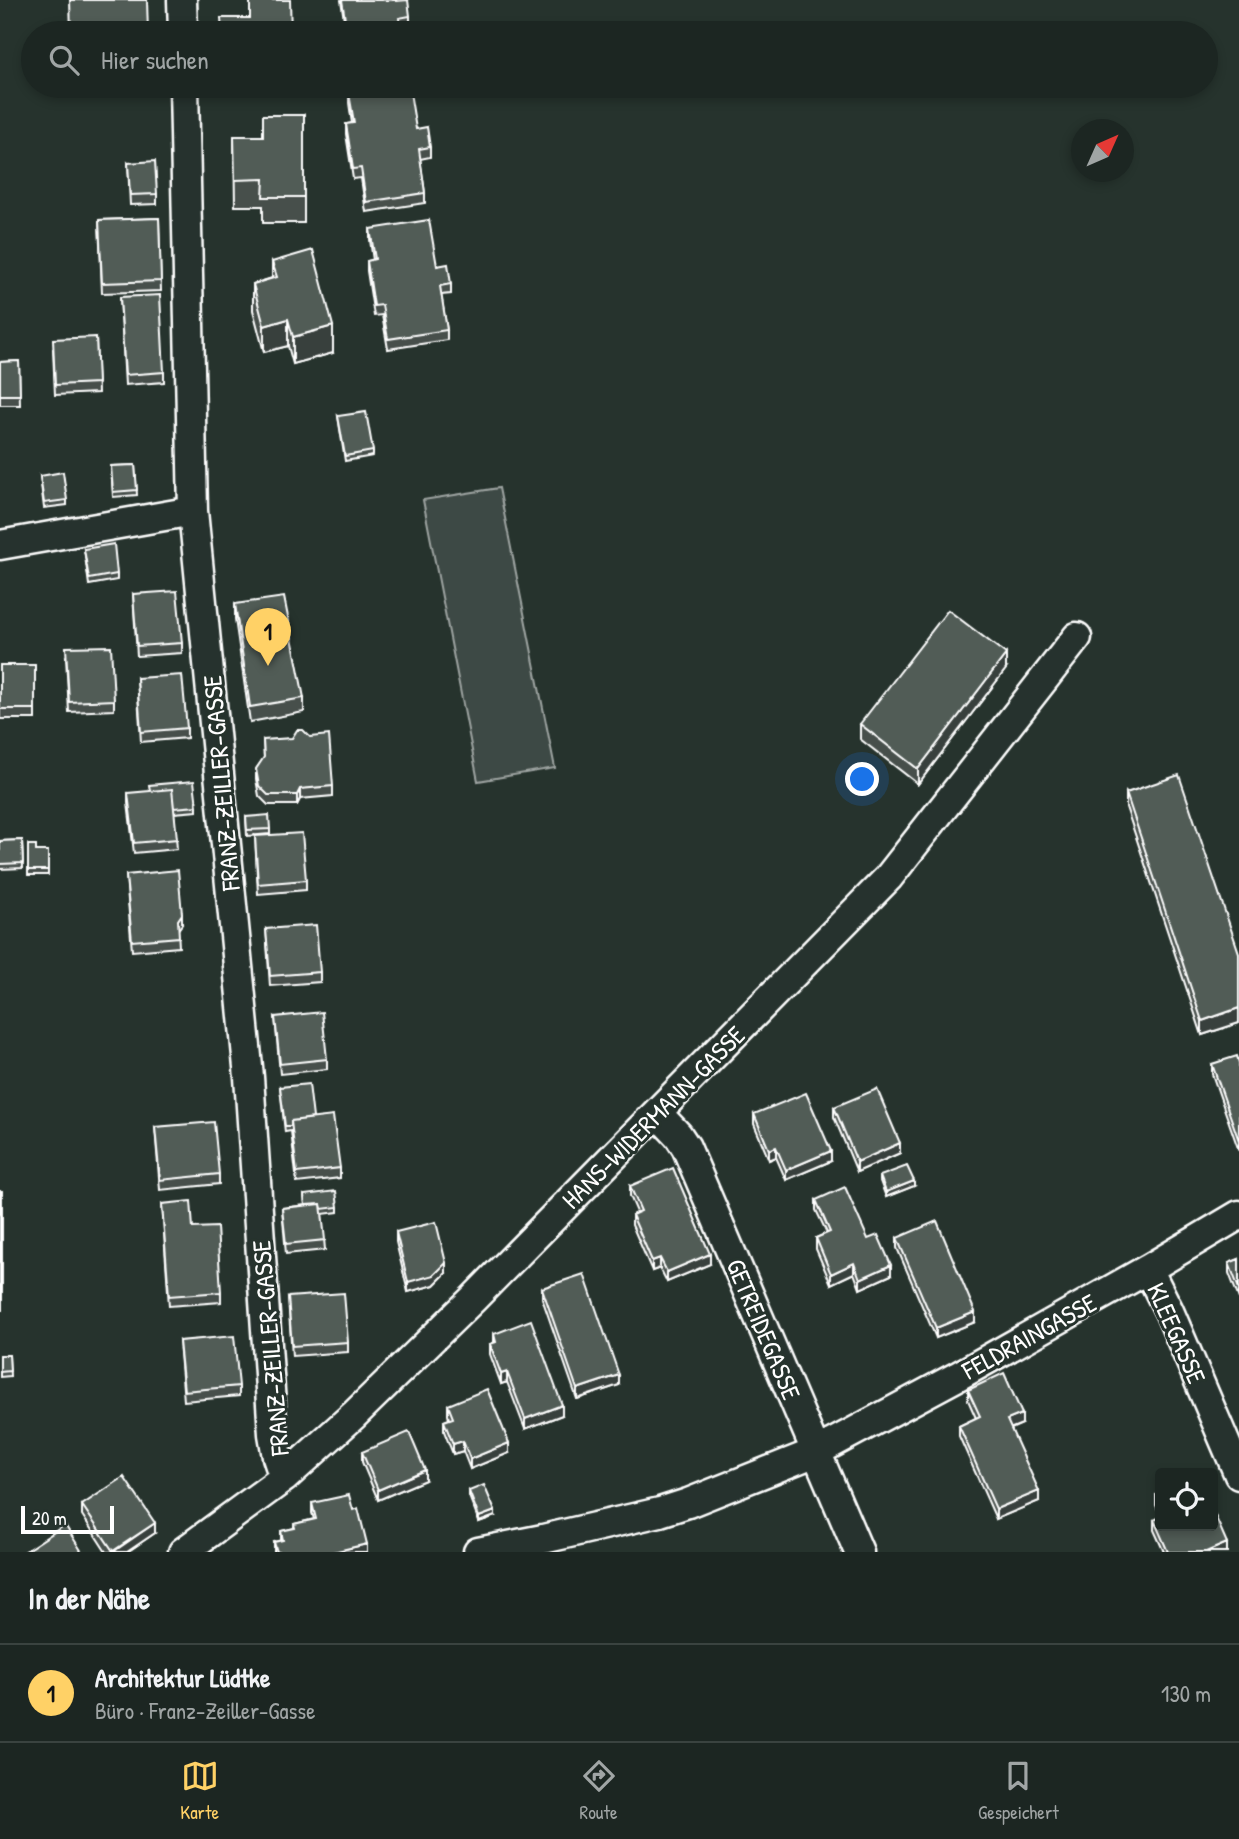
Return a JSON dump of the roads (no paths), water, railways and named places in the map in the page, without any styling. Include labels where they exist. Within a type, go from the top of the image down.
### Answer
[{"type":"street","points":[[182,0],[183,21]]},
{"type":"street","name":"FRANZ-ZEILLER-GASSE","points":[[184,98],[194,511],[249,1077],[273,1434],[284,1478]]},
{"type":"street","points":[[0,545],[194,511]]},
{"type":"street","name":"HANS-WIDERMANN-GASSE","points":[[183,1552],[284,1478],[354,1415],[888,878],[1077,637]]},
{"type":"street","name":"GETREIDEGASSE","points":[[657,1113],[686,1147],[859,1552]]},
{"type":"street","name":"FELDRAINGASSE","points":[[478,1552],[546,1546],[688,1503],[816,1452],[958,1376],[1239,1215]]},
{"type":"street","name":"KLEEGASSE","points":[[1148,1269],[1169,1311],[1239,1475]]},
{"type":"place","name":"Architektur Lüdtke","points":[[268,666]]}]
